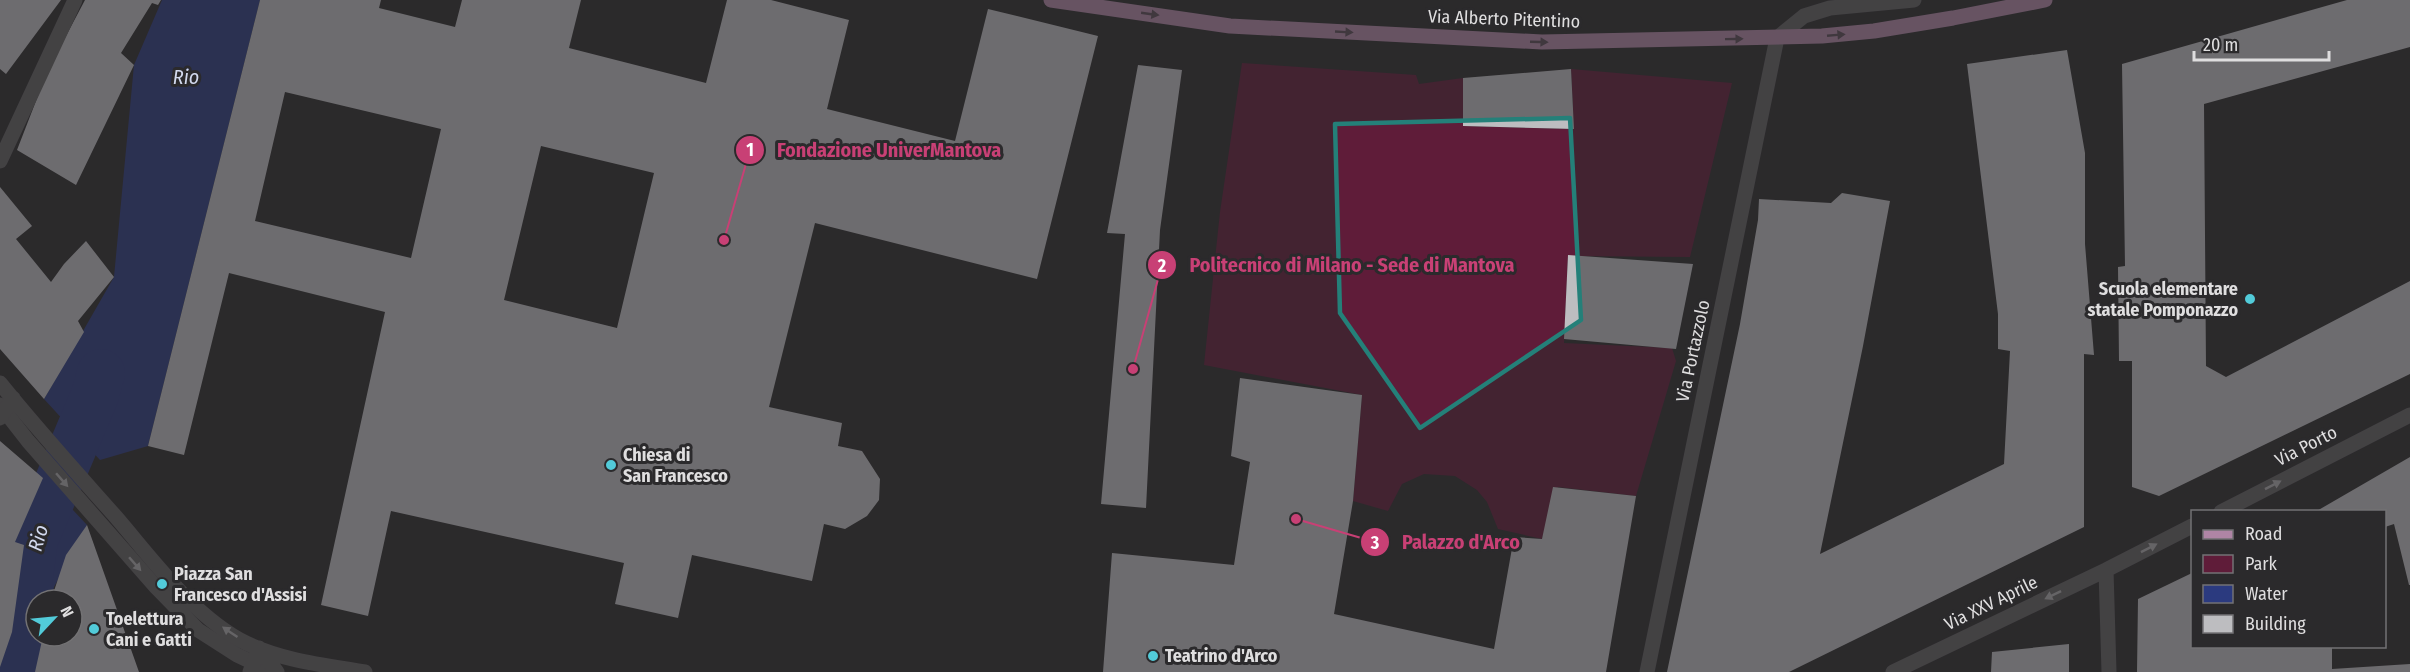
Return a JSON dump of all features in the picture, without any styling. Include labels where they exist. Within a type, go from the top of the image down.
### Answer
[{"type":"main road","name":"Via Alberto Pitentino","points":[[1051,0],[1230,26],[1519,41],[1777,38],[1874,31],[2045,0]]},
{"type":"street","points":[[0,161],[75,0]]},
{"type":"street","points":[[1777,38],[1804,16],[1830,8],[1914,0]]},
{"type":"street","name":"Via Portazzolo","points":[[1647,672],[1777,38]]},
{"type":"street","points":[[0,383],[4,408],[33,436],[103,514],[208,618],[244,642],[285,658],[365,672]]},
{"type":"street","name":"Via Porto","points":[[2225,510],[2410,415]]},
{"type":"street","points":[[103,514],[156,587],[198,630],[252,668],[275,672]]},
{"type":"street","points":[[2109,672],[2106,570],[2191,527]]},
{"type":"street","name":"Via XXV Aprile","points":[[1893,672],[2106,570]]},
{"type":"street","points":[[252,668],[259,648]]},
{"type":"street","points":[[259,648],[275,672]]},
{"type":"highlighted area","points":[[1570,118],[1581,320],[1420,428],[1340,313],[1335,124]]},
{"type":"green space","points":[[1242,63],[1416,75],[1419,84],[1463,78],[1463,126],[1574,129],[1571,69],[1732,83],[1690,257],[1568,256],[1564,343],[1672,348],[1676,361],[1636,496],[1558,487],[1542,539],[1498,529],[1487,502],[1477,490],[1455,476],[1424,474],[1402,484],[1388,511],[1353,501],[1362,395],[1204,365],[1220,212]]},
{"type":"water","name":"Rio","points":[[162,0],[260,0],[148,446],[100,460],[44,399],[114,277],[134,65]]},
{"type":"water","name":"Rio","points":[[43,478],[87,525],[54,588],[24,588],[24,648],[40,648],[35,672],[0,672],[12,632],[24,545]]},
{"type":"building","points":[[0,0],[61,0],[6,74],[0,69]]},
{"type":"building","points":[[85,0],[161,0],[158,5],[152,3],[121,53],[134,65],[76,185],[17,150],[48,70]]},
{"type":"building","points":[[260,0],[381,0],[379,8],[455,27],[462,0],[581,0],[569,48],[706,83],[727,0],[771,0],[849,20],[827,109],[955,141],[988,9],[1098,36],[1037,279],[815,223],[769,407],[842,423],[838,446],[862,451],[880,479],[879,500],[867,516],[845,529],[824,524],[812,581],[692,555],[678,618],[615,604],[624,563],[391,511],[368,616],[321,605],[385,312],[229,273],[184,455],[148,446]],"holes":[[[285,92],[441,129],[411,258],[255,221]],[[541,146],[654,173],[617,328],[504,300]]]},
{"type":"building","points":[[2347,0],[2410,0],[2410,47],[2204,104],[2206,366],[2226,377],[2410,281],[2410,374],[2159,496],[2132,487],[2132,361],[2119,361],[2118,267],[2125,266],[2122,64]]},
{"type":"building","points":[[2067,50],[2085,153],[2085,244],[2094,355],[2084,354],[2084,527],[1789,672],[1667,672],[1740,324],[1758,220],[1759,199],[1831,203],[1842,193],[1890,201],[1820,554],[2004,464],[2010,351],[1998,349],[1998,314],[1967,64]]},
{"type":"building","points":[[1138,65],[1182,70],[1160,230],[1146,508],[1101,504],[1125,234],[1107,233]]},
{"type":"building","points":[[1571,69],[1574,129],[1463,126],[1463,78]]},
{"type":"building","points":[[0,187],[32,226],[16,239],[51,282],[86,241],[114,277],[78,321],[84,332],[44,399],[0,349]]},
{"type":"building","points":[[1568,255],[1693,264],[1676,349],[1564,339]]},
{"type":"building","points":[[1240,378],[1362,395],[1353,501],[1334,614],[1494,649],[1514,537],[1542,539],[1553,487],[1636,496],[1606,672],[1103,672],[1112,553],[1234,565],[1250,462],[1231,456]]},
{"type":"building","points":[[0,441],[43,478],[15,542],[24,545],[12,632],[0,667]]},
{"type":"building","points":[[2410,457],[2410,585],[2394,524],[2386,527],[2386,510],[2318,510]]},
{"type":"building","points":[[87,525],[139,672],[35,672],[40,648],[84,648],[84,588],[55,588],[66,555]]},
{"type":"building","points":[[2191,573],[2191,648],[2332,648],[2332,669],[2410,664],[2410,672],[2137,672],[2138,599]]},
{"type":"building","points":[[2069,644],[2069,672],[1991,672],[1992,652]]},
{"type":"waterway","name":"Rio","points":[[16,672],[34,540],[95,395],[101,373]]},
{"type":"place","name":"Fondazione UniverMantova","points":[[724,240]]},
{"type":"place","name":"Scuola elementare statale Pomponazzo","points":[[2250,299]]},
{"type":"place","name":"Politecnico di Milano - Sede di Mantova","points":[[1133,369]]},
{"type":"place","name":"Chiesa di San Francesco","points":[[611,465]]},
{"type":"place","name":"Palazzo d'Arco","points":[[1296,519]]},
{"type":"place","name":"Piazza San Francesco d'Assisi","points":[[162,584]]},
{"type":"place","name":"Toelettura Cani e Gatti","points":[[94,629]]},
{"type":"place","name":"Teatrino d'Arco","points":[[1153,656]]}]
